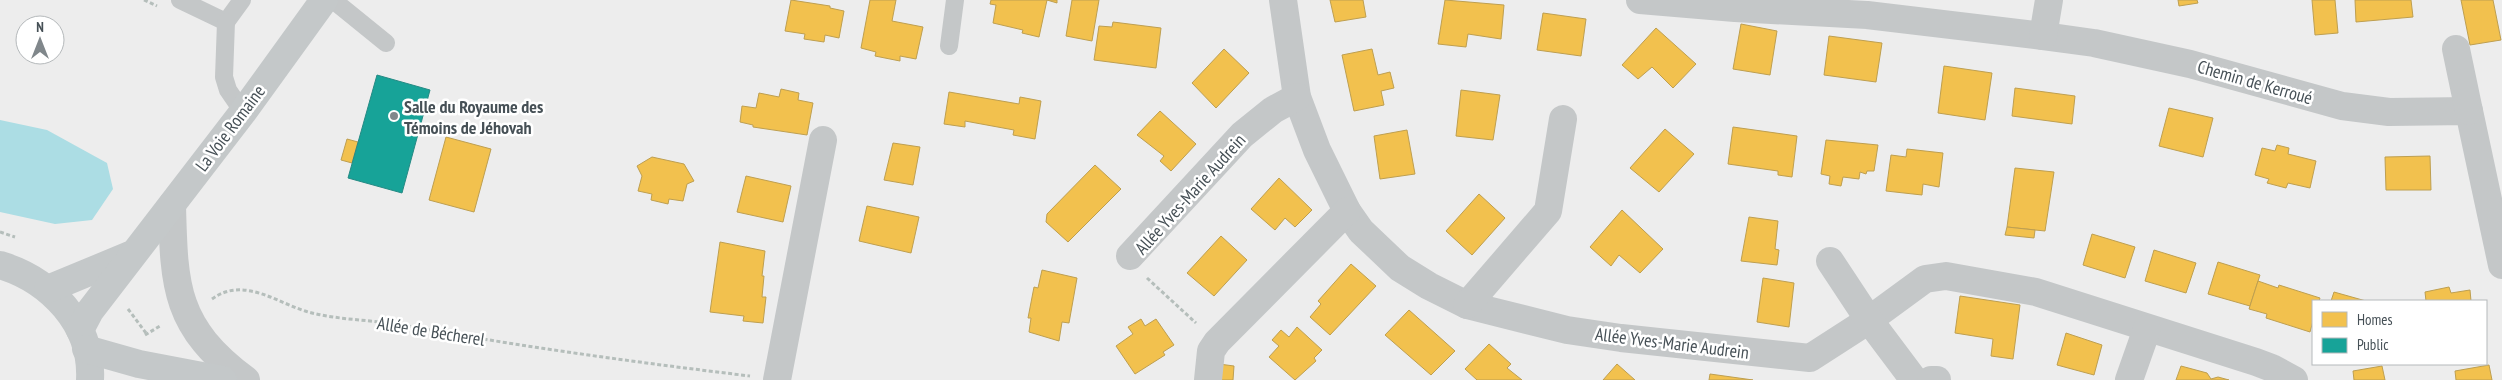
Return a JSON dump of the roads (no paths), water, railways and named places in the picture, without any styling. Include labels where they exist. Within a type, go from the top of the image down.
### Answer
[{"type":"street","name":"La Voie Romaine","points":[[83,340],[90,310],[243,112],[324,0]]},
{"type":"street","name":"Allée Yves-Marie Audrein","points":[[1283,0],[1297,97],[1317,150],[1347,211],[1360,231],[1400,268],[1429,286],[1467,304],[1585,332],[1810,358],[1869,320],[1925,279],[1946,276],[2036,292],[2272,368],[2294,380]]},
{"type":"street","name":"Chemin de Kerroué","points":[[1640,0],[1735,8],[1867,15],[2043,36],[2094,43],[2190,64],[2342,106],[2389,112],[2469,111]]},
{"type":"street","points":[[2043,36],[2050,0]]},
{"type":"street","points":[[2456,49],[2469,111],[2496,198],[2502,265]]},
{"type":"street","name":"Allée Yves-Marie Audrein","points":[[1130,256],[1242,135],[1273,110],[1297,97]]},
{"type":"street","points":[[1467,304],[1548,210],[1563,119]]},
{"type":"street","points":[[779,380],[823,140]]},
{"type":"street","points":[[172,204],[173,266],[179,297],[186,314],[196,332],[216,356],[246,380]]},
{"type":"street","points":[[1208,380],[1211,350],[1217,342],[1347,211]]},
{"type":"street","points":[[48,288],[105,267],[133,253]]},
{"type":"street","points":[[1830,260],[1869,320],[1914,380]]},
{"type":"street","points":[[0,265],[20,271],[48,288],[66,308],[83,340],[90,380]]},
{"type":"street","points":[[2129,380],[2147,329]]},
{"type":"street","points":[[83,340],[139,364],[223,380]]},
{"type":"street","points":[[1931,380],[1937,380]]},
{"type":"lane","points":[[180,0],[226,22]]},
{"type":"lane","points":[[242,0],[226,22],[224,77],[228,90],[243,112]]},
{"type":"lane","points":[[333,0],[386,43]]},
{"type":"lane","points":[[949,46],[955,0]]},
{"type":"water","points":[[0,120],[47,130],[107,163],[113,189],[92,220],[55,224],[0,212]]},
{"type":"place","name":"Salle du Royaume des Témoins de Jéhovah","points":[[394,116]]}]
